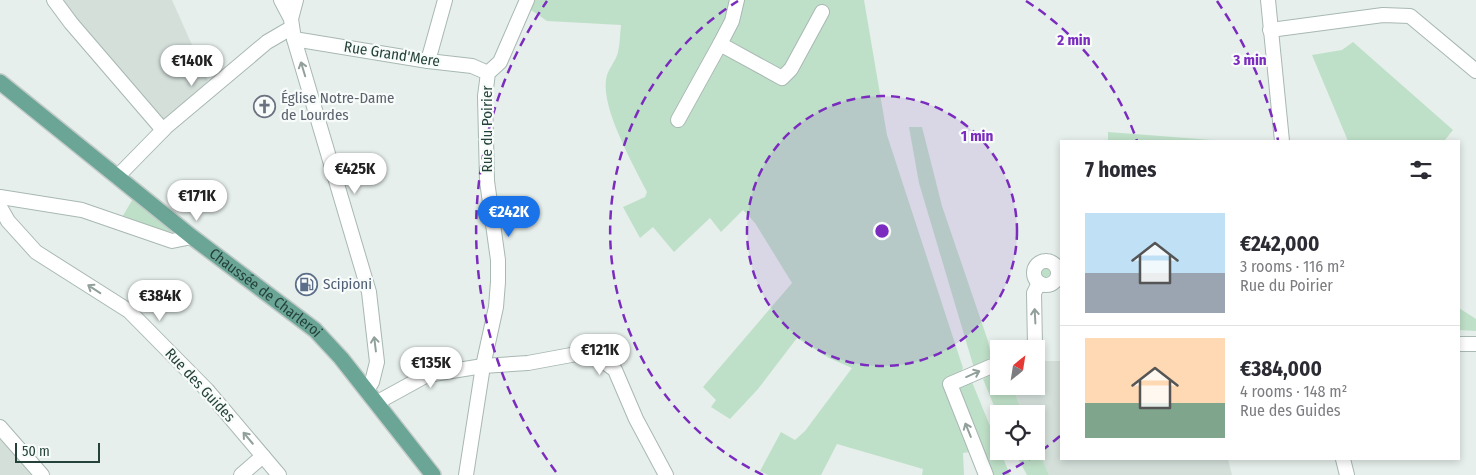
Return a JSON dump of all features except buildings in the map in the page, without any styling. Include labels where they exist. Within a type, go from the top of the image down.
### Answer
[{"type":"main road","name":"Chaussée de Charleroi","points":[[0,82],[192,237],[315,330],[366,390],[433,475]]},
{"type":"street","points":[[54,0],[71,23],[163,130]]},
{"type":"street","points":[[281,0],[292,28],[369,292],[377,362],[372,382],[366,390]]},
{"type":"street","points":[[292,28],[296,0]]},
{"type":"street","points":[[428,61],[445,0]]},
{"type":"street","name":"Rue du Poirier","points":[[466,475],[483,366],[496,307],[498,282],[484,137],[485,96],[488,73],[500,62],[527,0]]},
{"type":"street","points":[[678,120],[732,22],[738,0]]},
{"type":"street","points":[[1268,0],[1282,140]]},
{"type":"street","points":[[720,44],[782,78],[791,69],[822,12]]},
{"type":"street","points":[[1270,30],[1383,15],[1410,16],[1476,72]]},
{"type":"street","points":[[117,177],[163,130],[267,42],[292,28]]},
{"type":"street","name":"Rue Grand'Mere","points":[[292,28],[428,61],[472,66],[488,73]]},
{"type":"street","points":[[0,197],[82,210],[172,241],[192,237]]},
{"type":"street","name":"Rue des Guides","points":[[0,207],[8,220],[36,252],[129,311],[207,390],[279,475]]},
{"type":"street","points":[[1042,261],[1054,263],[1058,270],[1059,279],[1048,285],[1040,283],[1035,278],[1034,270],[1042,261]]},
{"type":"street","points":[[1035,340],[1034,293],[1040,283]]},
{"type":"street","points":[[1460,344],[1476,344]]},
{"type":"street","points":[[376,403],[427,375],[483,366],[528,363],[582,353],[608,363],[620,377],[636,419],[666,475]]},
{"type":"street","points":[[986,475],[950,384],[990,366]]},
{"type":"street","points":[[0,427],[42,475]]},
{"type":"street","points":[[241,475],[263,456]]},
{"type":"street","points":[[1343,460],[1347,475]]},
{"type":"shaded area","points":[[64,0],[172,0],[208,81],[162,122],[89,39]]},
{"type":"shaded area","points":[[1045,361],[1060,361],[1060,460],[1228,460],[1232,475],[1049,475],[1043,460],[1045,460],[1045,405],[1019,405],[1016,395],[1045,395]]},
{"type":"shaded area","points":[[0,439],[37,475],[0,475]]},
{"type":"green space","points":[[535,0],[864,0],[887,135],[963,368],[951,388],[956,389],[972,382],[990,426],[990,460],[1004,460],[1010,475],[989,475],[977,451],[963,453],[964,475],[922,475],[923,469],[837,444],[821,475],[768,475],[760,471],[781,432],[795,440],[805,431],[852,368],[829,358],[797,338],[758,389],[730,419],[711,407],[716,400],[703,387],[792,283],[755,223],[743,210],[721,232],[710,218],[674,252],[653,227],[640,238],[623,207],[645,197],[647,192],[620,137],[606,92],[607,76],[618,52],[621,25],[547,21],[531,10]]},
{"type":"green space","points":[[1353,42],[1453,130],[1445,140],[1348,140],[1312,55],[1342,50]]},
{"type":"green space","points":[[909,127],[922,127],[942,206],[988,341],[990,358],[974,368],[919,183]]},
{"type":"green space","points":[[1108,132],[1212,140],[1108,140]]},
{"type":"green space","points":[[134,197],[172,230],[165,236],[121,219]]},
{"type":"green space","points":[[1046,261],[1055,264],[1058,273],[1055,282],[1046,285],[1037,282],[1034,273],[1037,264]]},
{"type":"green space","points":[[1460,309],[1476,319],[1476,331],[1460,330]]},
{"type":"green space","points":[[990,375],[990,395],[1016,395],[1019,405],[994,405],[983,379]]},
{"type":"green space","points":[[1019,460],[1043,460],[1049,475],[1027,475]]},
{"type":"place","name":"Église Notre-Dame de Lourdes","points":[[265,107]]},
{"type":"place","name":"Scipioni","points":[[307,284]]}]
